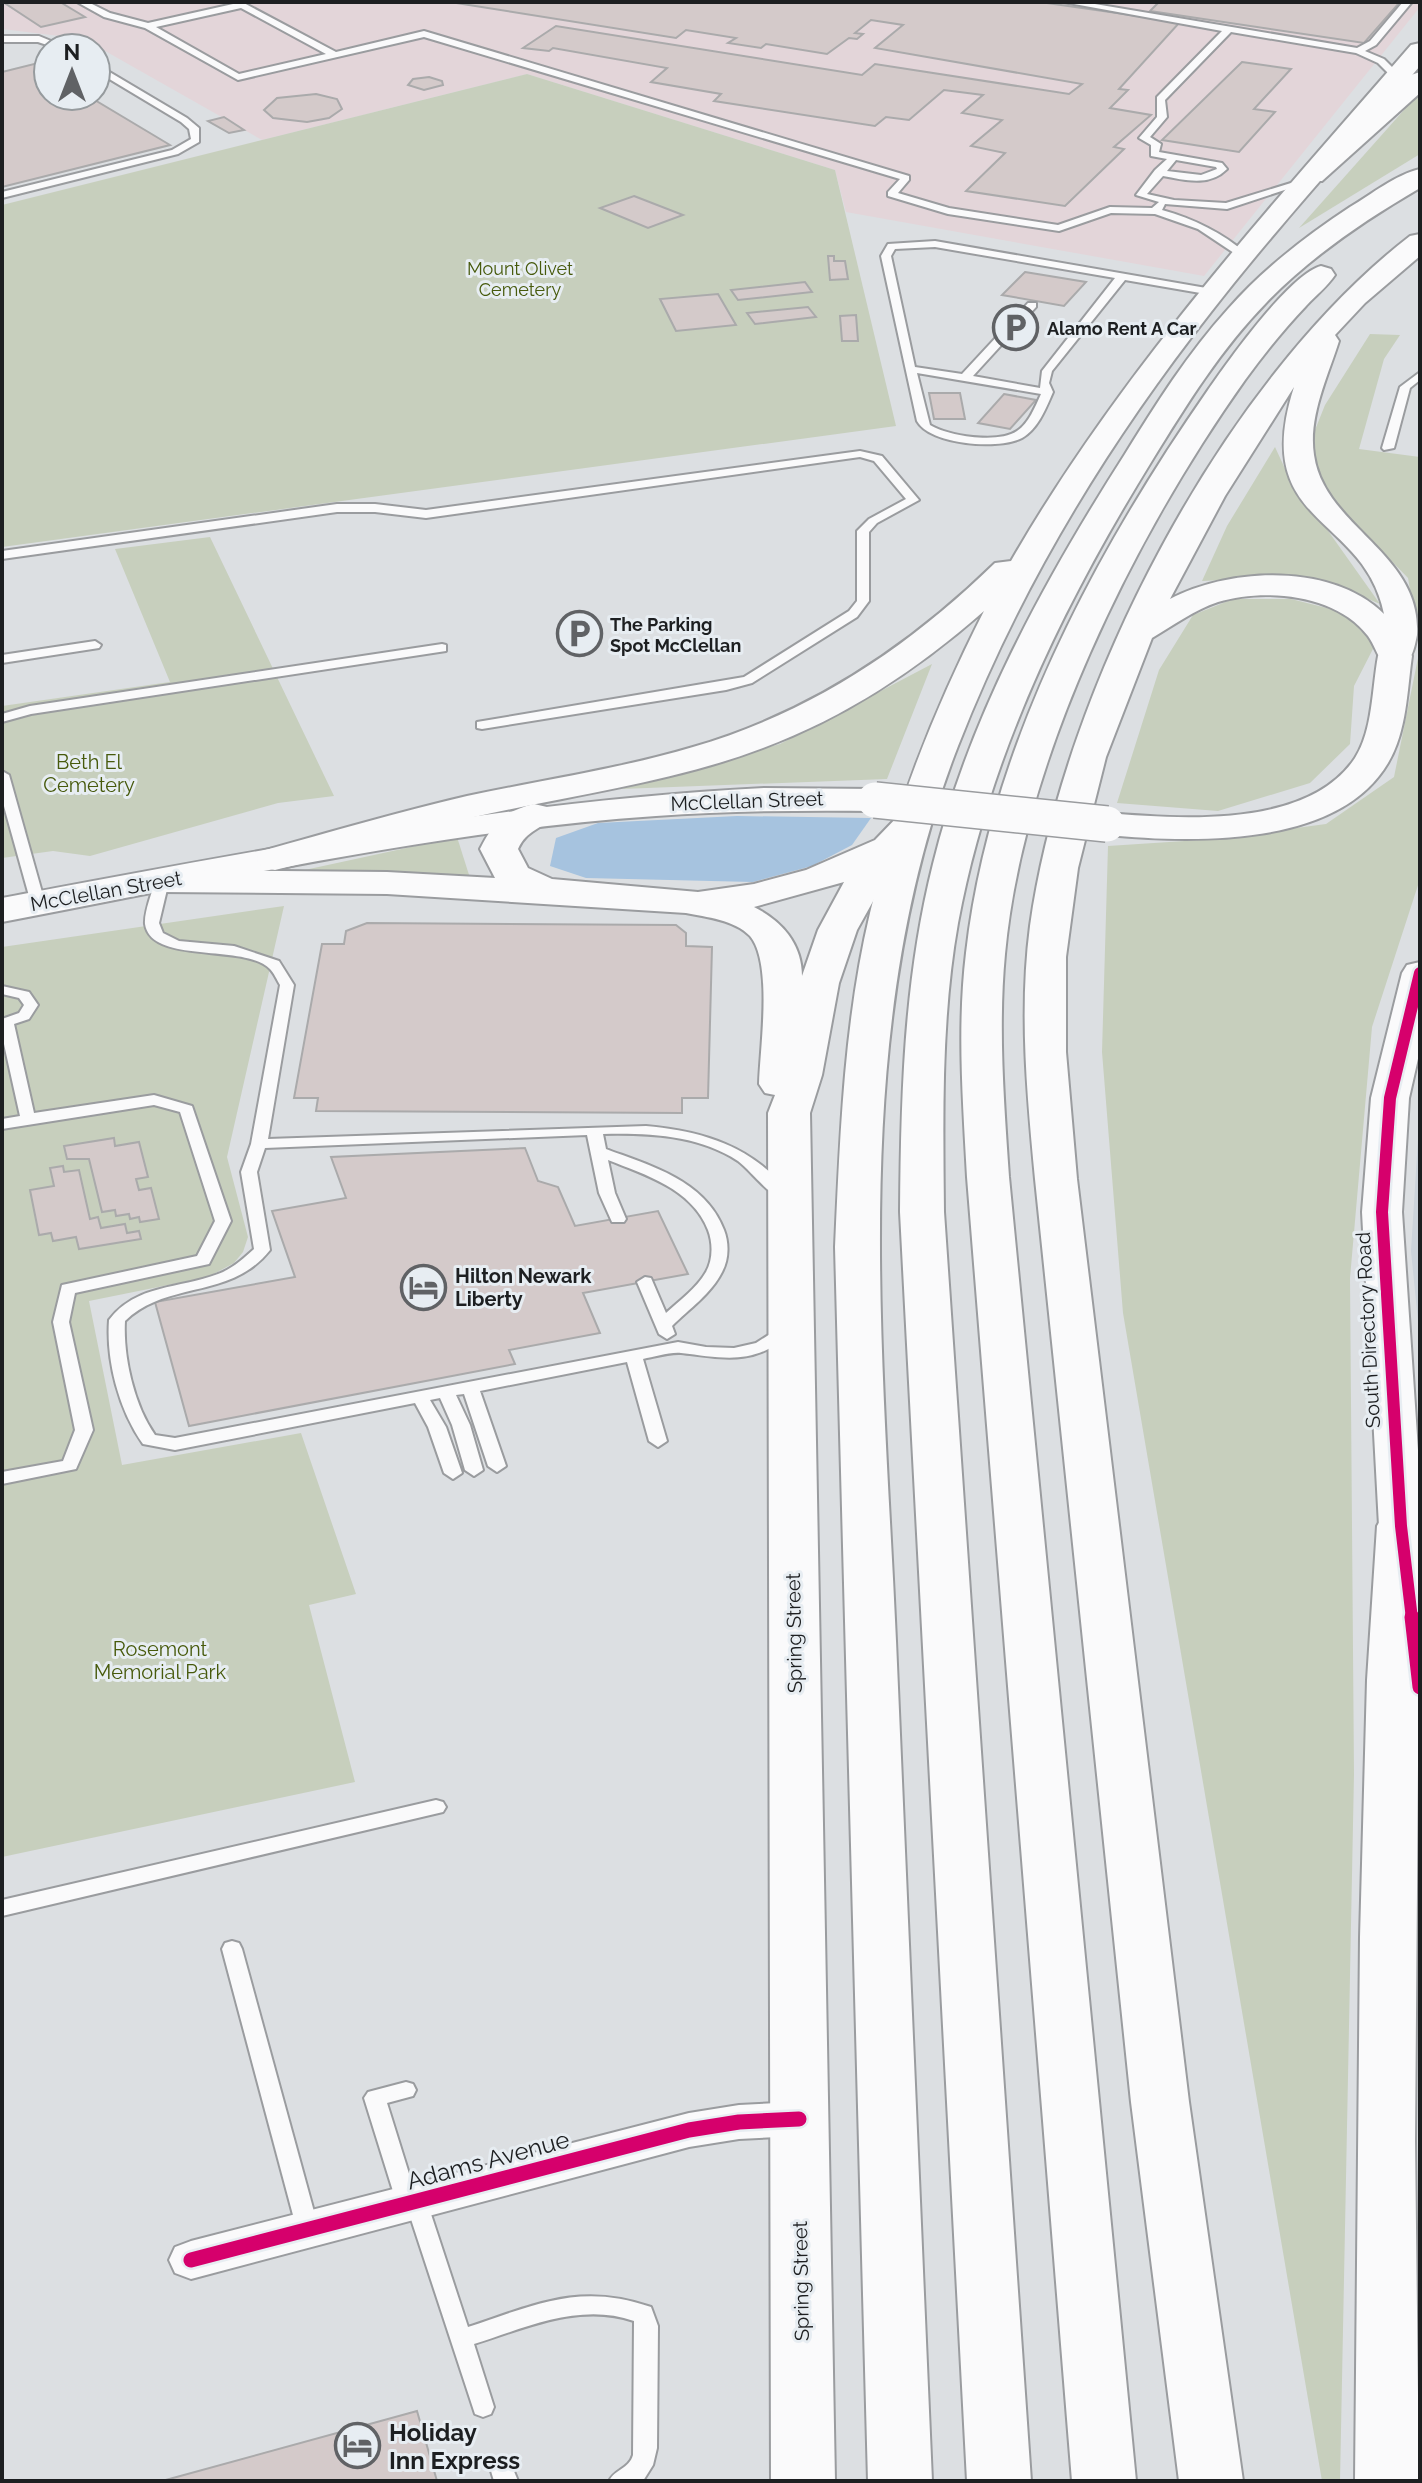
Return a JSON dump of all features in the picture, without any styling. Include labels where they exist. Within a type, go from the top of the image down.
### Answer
[{"type":"main road","points":[[900,2481],[857,1247],[862,1125],[877,981],[893,897],[943,738],[975,661],[1053,521],[1155,365],[1212,292],[1311,178],[1409,78],[1420,50]]},
{"type":"main road","points":[[1104,2481],[988,1177],[982,1027],[989,924],[1018,801],[1055,693],[1100,595],[1174,467],[1236,372],[1292,304],[1401,201],[1420,174]]},
{"type":"main road","points":[[999,2481],[922,1212],[925,1021],[936,941],[958,842],[990,742],[1046,614],[1084,546],[1178,394],[1231,323],[1304,253],[1401,201]]},
{"type":"main road","points":[[1211,2481],[1160,2102],[1045,1063],[1046,958],[1061,862],[1088,760],[1153,594],[1250,426],[1330,319],[1420,242]]},
{"type":"main road","name":"McClellan Street","points":[[20,907],[436,829],[534,815],[744,799],[875,800],[1166,830],[1238,826],[1299,811],[1333,795],[1361,775],[1376,752],[1401,620],[1394,587],[1377,563],[1320,503],[1304,476],[1298,458],[1301,422],[1330,319]]},
{"type":"main road","points":[[275,859],[447,812],[682,762],[797,722],[872,683],[939,635],[1053,521]]},
{"type":"main road","points":[[1136,633],[1204,596],[1242,588],[1287,588],[1332,597],[1363,611],[1384,633],[1395,656]]},
{"type":"main road","points":[[534,815],[504,835],[499,849],[506,870],[531,886],[685,902],[723,909],[753,920],[766,929],[780,948],[780,1085],[789,1113]]},
{"type":"main road","name":"Spring Street","points":[[803,2481],[789,1113],[801,1090],[812,1014],[835,936],[859,886],[884,848],[916,819]]},
{"type":"main road","points":[[685,902],[747,897],[791,888],[832,874],[884,848]]},
{"type":"main road","points":[[162,881],[373,883],[493,892],[588,894]]},
{"type":"main road","points":[[1387,2481],[1383,2343],[1385,2114],[1394,1618],[1401,1526]]},
{"type":"street","name":"South Directory Road","points":[[1420,973],[1396,1063],[1383,1172],[1382,1252],[1401,1526],[1420,1687]]},
{"type":"street","name":"Adams Avenue","points":[[191,2260],[713,2124],[799,2119]]},
{"type":"lane","points":[[81,2],[107,15],[148,26],[238,77],[424,34],[906,178],[891,194],[948,211],[1059,228],[1110,210],[1155,211],[1189,219],[1227,241],[1243,256]]},
{"type":"lane","points":[[1067,2],[1358,51],[1409,78]]},
{"type":"lane","points":[[1358,51],[1373,43],[1408,2]]},
{"type":"lane","points":[[148,26],[242,5],[335,55]]},
{"type":"lane","points":[[1158,172],[1207,179],[1222,169],[1216,164],[1154,154],[1156,144],[1144,138],[1162,117],[1160,99],[1227,31]]},
{"type":"lane","points":[[2,39],[32,39]]},
{"type":"lane","points":[[2,195],[175,152],[196,140],[194,128],[184,120],[112,77]]},
{"type":"lane","points":[[1174,157],[1141,195],[1174,203],[1227,206],[1311,178]]},
{"type":"lane","points":[[1155,211],[1158,206],[1174,203]]},
{"type":"lane","points":[[1121,278],[1047,371],[1044,383],[1047,392],[1037,413],[1020,435],[1002,442],[936,434],[925,427],[886,256],[892,246],[935,244],[1212,292]]},
{"type":"lane","points":[[965,378],[1032,305]]},
{"type":"lane","points":[[910,369],[1047,392]]},
{"type":"lane","points":[[1388,448],[1405,387],[1420,375]]},
{"type":"lane","points":[[2,555],[337,508],[375,508],[426,514],[860,454],[878,458],[913,500],[873,521],[863,531],[863,601],[853,614],[748,680],[482,725]]},
{"type":"lane","points":[[2,659],[95,645]]},
{"type":"lane","points":[[2,718],[30,710],[442,648]]},
{"type":"lane","points":[[2,775],[25,845],[20,907]]},
{"type":"lane","points":[[162,881],[152,923],[157,935],[176,945],[234,950],[274,964],[287,985],[259,1144],[249,1183],[260,1223],[262,1250],[244,1269],[230,1277],[137,1301],[117,1320],[116,1343],[142,1433],[161,1445],[175,1444],[678,1347],[714,1354],[753,1349],[768,1343],[791,1323]]},
{"type":"lane","points":[[2,990],[24,995],[31,1005],[24,1016],[4,1024],[28,1119]]},
{"type":"lane","points":[[2,1124],[154,1100],[181,1105],[191,1116],[223,1221],[203,1260],[68,1289],[61,1322],[84,1430],[70,1465],[2,1478]]},
{"type":"lane","points":[[259,1144],[594,1130],[656,1121],[741,1156],[783,1194],[789,1214]]},
{"type":"lane","points":[[594,1130],[607,1193],[618,1219]]},
{"type":"lane","points":[[598,1151],[670,1180],[708,1210],[715,1226],[720,1245],[718,1264],[711,1277],[663,1326]]},
{"type":"lane","points":[[645,1282],[663,1326],[678,1347]]},
{"type":"lane","points":[[633,1355],[658,1441]]},
{"type":"lane","points":[[470,1387],[497,1466]]},
{"type":"lane","points":[[446,1392],[461,1425],[474,1470]]},
{"type":"lane","points":[[420,1397],[437,1427],[453,1473]]},
{"type":"lane","points":[[2,1908],[436,1807]]},
{"type":"lane","points":[[232,1949],[308,2230]]},
{"type":"lane","points":[[406,2090],[375,2098],[483,2407]]},
{"type":"lane","points":[[460,2339],[573,2305],[626,2306],[643,2314],[647,2326],[643,2466],[635,2476],[621,2481]]},
{"type":"shaded area","points":[[2,2],[1420,2],[1420,7],[1204,276],[846,212],[835,170],[527,74],[262,140],[112,55],[112,32],[32,33],[2,29]]},
{"type":"shaded area","points":[[1420,1107],[1420,1341],[1411,1251]]},
{"type":"green space","name":"Mount Olivet Cemetery","points":[[527,74],[835,170],[896,426],[2,547],[2,205]]},
{"type":"green space","points":[[1420,92],[1420,154],[1299,228]]},
{"type":"green space","points":[[1370,334],[1400,335],[1384,359],[1359,449],[1420,457],[1420,648],[1408,578],[1323,490],[1312,464],[1313,435],[1325,405]]},
{"type":"green space","points":[[1275,447],[1287,473],[1380,604],[1335,585],[1273,578],[1202,581],[1227,526]]},
{"type":"green space","name":"Beth El Cemetery","points":[[210,537],[334,796],[278,803],[90,856],[53,851],[2,858],[2,706],[170,682],[115,549]]},
{"type":"green space","points":[[1233,599],[1291,599],[1343,612],[1375,645],[1354,686],[1350,744],[1310,783],[1218,811],[1117,803],[1159,670],[1193,615]]},
{"type":"green space","points":[[1420,648],[1420,879],[1372,1027],[1350,1278],[1354,1774],[1340,2481],[1322,2481],[1123,1313],[1102,1052],[1108,846],[1215,839],[1326,824],[1394,777]]},
{"type":"green space","points":[[932,664],[887,779],[621,789],[780,744]]},
{"type":"green space","points":[[457,837],[470,878],[300,871]]},
{"type":"green space","name":"Rosemont Memorial Park","points":[[284,906],[227,1157],[248,1237],[243,1252],[234,1263],[208,1277],[89,1301],[122,1465],[301,1433],[356,1594],[309,1605],[355,1782],[2,1857],[2,947]]},
{"type":"water","points":[[737,816],[871,818],[852,845],[812,866],[753,882],[586,878],[550,866],[556,838],[598,823]]},
{"type":"building","points":[[3,2],[60,2],[85,17],[41,27]]},
{"type":"building","points":[[450,2],[1040,2],[1180,22],[1119,89],[1128,90],[1110,108],[1151,115],[1114,147],[1124,149],[1065,206],[966,191],[1005,153],[971,146],[1002,120],[962,113],[983,95],[944,90],[909,120],[886,117],[875,126],[714,101],[721,94],[651,82],[667,68],[553,48],[549,51],[523,48],[556,26],[862,75],[875,64],[1069,94],[1082,84],[875,48],[903,25],[871,20],[855,33],[863,34],[857,39],[849,38],[827,54],[766,44],[761,48],[728,43],[736,38],[686,30],[676,38]]},
{"type":"building","points":[[1154,2],[1400,2],[1364,43],[1150,11],[1158,3]]},
{"type":"building","points":[[1242,62],[1291,69],[1254,109],[1275,112],[1239,152],[1162,140]]},
{"type":"building","points":[[32,64],[32,112],[112,110],[170,145],[2,187],[2,72]]},
{"type":"building","points":[[429,77],[442,81],[443,85],[424,90],[408,85],[413,79]]},
{"type":"building","points":[[316,94],[337,99],[342,109],[329,118],[307,122],[273,118],[264,110],[277,98]]},
{"type":"building","points":[[224,117],[244,130],[229,133],[208,121]]},
{"type":"building","points":[[634,196],[683,215],[648,228],[600,208]]},
{"type":"building","points":[[828,256],[834,256],[834,261],[845,261],[848,279],[830,280]]},
{"type":"building","points":[[1025,272],[1086,282],[1064,306],[1002,295]]},
{"type":"building","points":[[805,282],[812,292],[738,300],[731,290]]},
{"type":"building","points":[[718,294],[736,325],[676,331],[660,299]]},
{"type":"building","points":[[808,307],[816,317],[755,324],[747,313]]},
{"type":"building","points":[[856,315],[858,341],[842,341],[840,316]]},
{"type":"building","points":[[929,393],[960,393],[965,419],[934,419]]},
{"type":"building","points":[[1004,394],[1036,400],[1010,429],[978,423]]},
{"type":"building","points":[[367,923],[676,925],[686,933],[686,946],[712,947],[708,1098],[682,1098],[682,1113],[316,1111],[318,1098],[294,1098],[322,944],[344,944],[346,931]]},
{"type":"building","points":[[114,1138],[115,1146],[139,1142],[148,1177],[136,1179],[139,1190],[151,1188],[159,1219],[140,1222],[139,1217],[130,1219],[129,1214],[116,1216],[115,1210],[102,1212],[89,1159],[67,1159],[64,1146]]},
{"type":"building","name":"Hilton Newark Liberty","points":[[525,1148],[538,1181],[558,1187],[575,1226],[658,1211],[688,1274],[583,1293],[600,1333],[509,1350],[515,1364],[189,1426],[155,1302],[295,1277],[272,1211],[346,1198],[331,1157]]},
{"type":"building","points":[[63,1166],[64,1172],[79,1170],[90,1219],[98,1217],[101,1228],[125,1224],[127,1233],[139,1231],[141,1239],[79,1249],[76,1237],[53,1241],[51,1233],[39,1235],[30,1190],[54,1186],[50,1168]]},
{"type":"building","name":"Holiday Inn Express","points":[[417,2411],[437,2481],[162,2481]]},
{"type":"cycle path","points":[[1420,973],[1390,1098],[1382,1212],[1401,1526],[1420,1687]]},
{"type":"cycle path","points":[[191,2260],[689,2130],[739,2122],[799,2119]]},
{"type":"place","name":"Alamo Rent A Car","points":[[1016,328]]},
{"type":"place","name":"The Parking Spot McClellan","points":[[579,634]]},
{"type":"place","name":"Hilton Newark Liberty","points":[[424,1288]]},
{"type":"place","name":"Holiday Inn Express","points":[[358,2446]]}]
